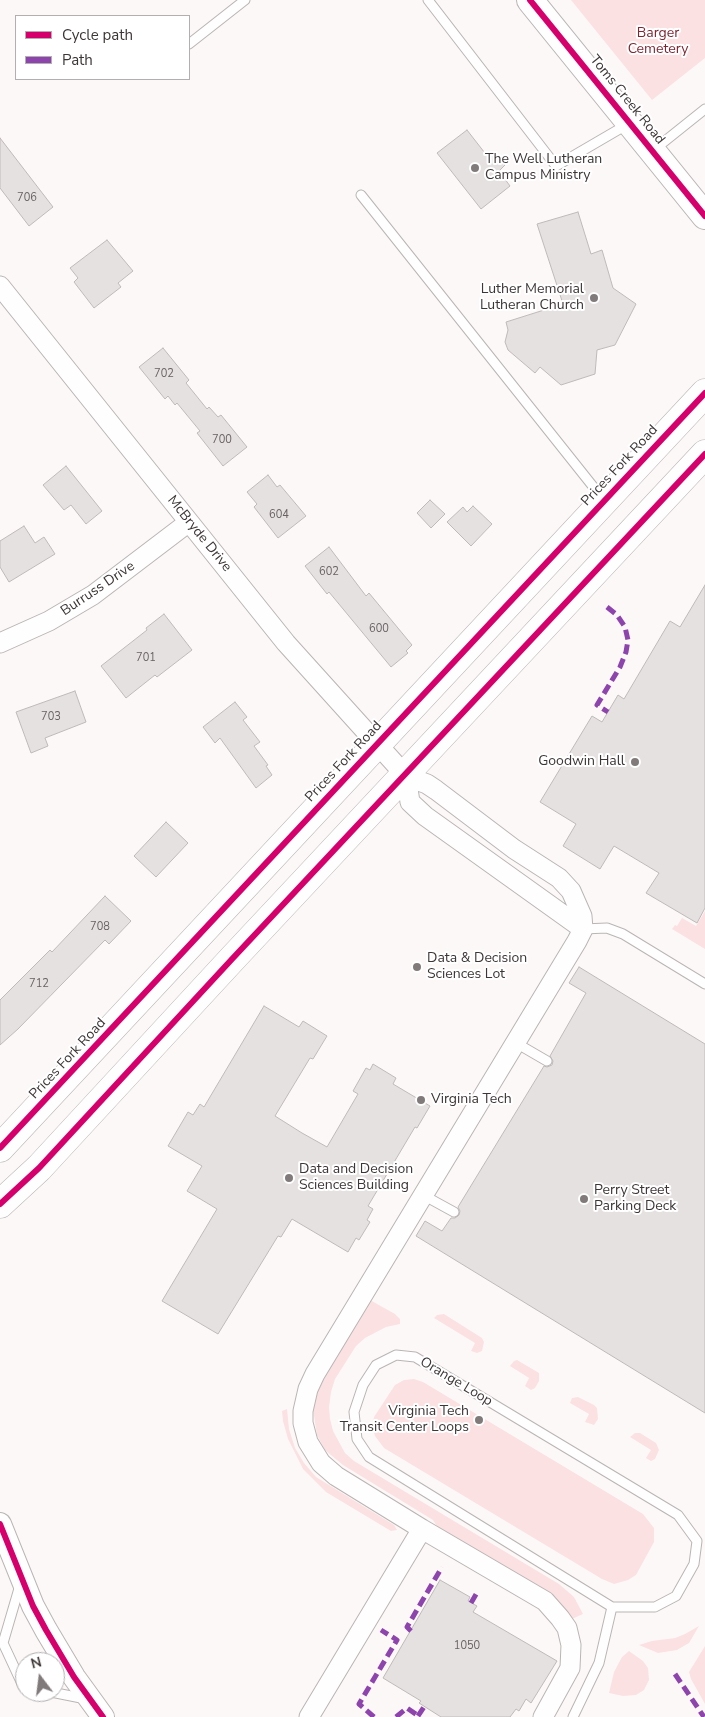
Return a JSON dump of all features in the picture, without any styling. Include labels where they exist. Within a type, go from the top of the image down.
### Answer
[{"type":"main road","name":"Toms Creek Road","points":[[530,0],[705,216]]},
{"type":"main road","name":"Prices Fork Road","points":[[0,1148],[705,393]]},
{"type":"main road","points":[[0,1204],[39,1168],[705,454]]},
{"type":"street","name":"McBryde Drive","points":[[0,286],[286,643],[406,776]]},
{"type":"street","name":"Burruss Drive","points":[[0,643],[49,621],[93,596],[189,522]]},
{"type":"street","points":[[543,1717],[570,1668],[571,1646],[567,1628],[560,1618],[544,1601],[422,1530],[336,1476],[321,1463],[308,1442],[303,1423],[303,1411],[308,1389],[315,1374],[584,928],[582,916],[571,891],[559,878],[514,849],[427,784],[406,776],[410,802],[425,816],[584,928]]},
{"type":"street","points":[[0,1524],[33,1606],[74,1677],[97,1709]]},
{"type":"street","points":[[309,1717],[422,1530]]},
{"type":"lane","points":[[190,43],[246,0]]},
{"type":"lane","points":[[428,0],[556,166],[630,123]]},
{"type":"lane","points":[[653,151],[705,109]]},
{"type":"lane","points":[[361,194],[604,501]]},
{"type":"lane","points":[[584,928],[608,928],[623,934],[705,984]]},
{"type":"lane","points":[[516,1043],[547,1061]]},
{"type":"lane","points":[[423,1195],[454,1212]]},
{"type":"lane","name":"Orange Loop","points":[[396,1355],[416,1357],[678,1515],[697,1540],[694,1564],[676,1596],[655,1607],[612,1607],[369,1457],[357,1439],[354,1412],[362,1386],[376,1364],[396,1355]]},
{"type":"lane","points":[[15,1669],[3,1643],[22,1577]]},
{"type":"lane","points":[[573,1717],[599,1663],[612,1607]]},
{"type":"lane","points":[[65,1697],[97,1709]]},
{"type":"green space","name":"Barger Cemetery","points":[[571,0],[705,0],[705,58],[652,100]]},
{"type":"green space","points":[[705,911],[705,949],[672,929],[675,925],[677,926],[682,918],[696,926]]},
{"type":"green space","points":[[370,1300],[395,1314],[400,1319],[400,1324],[386,1327],[365,1338],[356,1346],[335,1379],[329,1407],[330,1419],[333,1431],[345,1453],[354,1461],[559,1584],[574,1597],[583,1614],[572,1619],[438,1528],[433,1520],[343,1465],[325,1450],[317,1435],[313,1409],[315,1397],[319,1385]]},
{"type":"green space","points":[[444,1314],[482,1338],[484,1342],[482,1351],[477,1353],[471,1351],[475,1343],[434,1318],[437,1315]]},
{"type":"green space","points":[[517,1360],[539,1373],[539,1381],[535,1388],[531,1390],[525,1386],[529,1378],[510,1366]]},
{"type":"green space","points":[[414,1379],[423,1382],[643,1514],[654,1528],[654,1542],[636,1575],[628,1580],[614,1584],[602,1579],[384,1448],[375,1436],[372,1425],[374,1417],[395,1385],[404,1380]]},
{"type":"green space","points":[[578,1397],[597,1408],[598,1419],[594,1425],[585,1422],[589,1414],[570,1403],[572,1398]]},
{"type":"green space","points":[[287,1409],[289,1429],[295,1448],[304,1463],[316,1477],[394,1525],[397,1530],[391,1531],[326,1492],[303,1469],[288,1439],[283,1421],[282,1411]]},
{"type":"green space","points":[[635,1433],[640,1433],[656,1443],[659,1450],[655,1459],[651,1461],[646,1458],[651,1450],[630,1437]]},
{"type":"green space","points":[[699,1626],[689,1643],[677,1650],[658,1653],[639,1645],[675,1638]]},
{"type":"green space","points":[[705,1646],[705,1704],[689,1672]]},
{"type":"green space","points":[[629,1651],[643,1661],[648,1668],[649,1680],[644,1690],[636,1695],[623,1696],[609,1693],[614,1672],[622,1657]]},
{"type":"building","name":"The Well Lutheran Campus Ministry","points":[[467,130],[488,157],[494,152],[505,165],[499,171],[510,186],[481,209],[437,153]]},
{"type":"building","points":[[0,138],[53,207],[29,226],[0,188]]},
{"type":"building","name":"Luther Memorial Lutheran Church","points":[[578,212],[591,254],[602,250],[613,288],[636,304],[615,345],[597,350],[595,374],[561,385],[540,367],[535,373],[508,350],[505,342],[508,330],[506,322],[563,304],[537,224]]},
{"type":"building","points":[[107,240],[133,271],[118,283],[121,287],[94,308],[74,282],[78,278],[70,268]]},
{"type":"building","points":[[163,348],[189,380],[186,383],[207,409],[209,407],[218,417],[221,415],[247,447],[223,466],[197,433],[200,431],[177,403],[175,405],[168,396],[165,399],[139,367]]},
{"type":"building","points":[[66,466],[102,511],[86,524],[71,505],[64,510],[43,485]]},
{"type":"building","points":[[268,475],[277,487],[280,485],[306,516],[278,538],[254,507],[257,504],[247,492]]},
{"type":"building","points":[[430,500],[445,514],[431,528],[417,513]]},
{"type":"building","points":[[473,506],[492,524],[471,546],[447,522],[463,507],[467,512]]},
{"type":"building","points":[[24,526],[35,543],[44,537],[55,554],[9,582],[0,567],[0,541]]},
{"type":"building","points":[[329,547],[366,596],[369,593],[412,645],[406,651],[408,653],[391,667],[305,566]]},
{"type":"building","name":"Goodwin Hall","points":[[705,585],[705,908],[697,923],[646,893],[659,873],[614,846],[600,869],[563,846],[576,824],[540,802],[592,716],[602,722],[618,695],[624,699],[670,621],[680,627]]},
{"type":"building","points":[[164,614],[192,650],[157,677],[155,675],[126,698],[101,666],[147,630],[146,628]]},
{"type":"building","points":[[75,691],[86,722],[45,738],[48,746],[31,753],[16,712]]},
{"type":"building","points":[[235,702],[247,717],[243,720],[260,742],[254,746],[268,765],[266,766],[272,775],[256,788],[220,738],[215,743],[203,727]]},
{"type":"building","points":[[166,822],[188,843],[156,877],[134,856]]},
{"type":"building","points":[[105,896],[131,921],[109,944],[105,940],[0,1045],[0,1000],[50,950],[52,952]]},
{"type":"building","name":"Perry Street Parking Deck","points":[[579,967],[705,1044],[705,1413],[416,1236],[425,1221],[442,1231],[451,1218],[459,1215],[458,1207],[544,1066],[552,1065],[553,1061],[550,1056],[586,993],[569,983]]},
{"type":"building","name":"Data and Decision Sciences Building","points":[[264,1006],[299,1027],[303,1021],[327,1036],[313,1059],[310,1058],[275,1116],[302,1133],[327,1147],[358,1094],[353,1091],[366,1068],[370,1070],[373,1064],[396,1078],[393,1084],[430,1106],[417,1128],[415,1127],[368,1206],[373,1209],[367,1220],[370,1222],[359,1240],[356,1238],[348,1252],[292,1219],[281,1237],[278,1236],[218,1334],[162,1301],[217,1209],[187,1191],[202,1166],[168,1146],[188,1112],[193,1115],[200,1104],[204,1107]]},
{"type":"building","points":[[440,1580],[470,1597],[468,1601],[477,1606],[473,1612],[557,1661],[531,1703],[526,1699],[519,1711],[516,1709],[510,1717],[441,1717],[419,1703],[421,1701],[383,1678]]},
{"type":"marked path","points":[[607,607],[617,615],[625,627],[628,640],[620,667],[597,705],[608,712]]},
{"type":"marked path","points":[[411,1631],[407,1627],[442,1567]]},
{"type":"marked path","points":[[471,1603],[478,1591]]},
{"type":"marked path","points":[[374,1717],[359,1704],[397,1640],[381,1630]]},
{"type":"marked path","points":[[675,1674],[704,1717]]},
{"type":"marked path","points":[[418,1716],[424,1707]]},
{"type":"marked path","points":[[396,1717],[407,1708],[420,1717]]},
{"type":"cycle path","points":[[530,0],[705,216]]},
{"type":"cycle path","points":[[0,1148],[705,393]]},
{"type":"cycle path","points":[[0,1204],[39,1168],[705,454]]},
{"type":"cycle path","points":[[0,1524],[33,1606],[74,1677],[103,1717]]},
{"type":"place","name":"The Well Lutheran Campus Ministry","points":[[475,168]]},
{"type":"place","name":"Luther Memorial Lutheran Church","points":[[594,298]]},
{"type":"place","name":"Goodwin Hall","points":[[635,762]]},
{"type":"place","name":"Data & Decision Sciences Lot","points":[[417,967]]},
{"type":"place","name":"Virginia Tech","points":[[421,1100]]},
{"type":"place","name":"Data and Decision Sciences Building","points":[[289,1178]]},
{"type":"place","name":"Perry Street Parking Deck","points":[[584,1199]]},
{"type":"place","name":"Virginia Tech Transit Center Loops","points":[[479,1420]]}]
